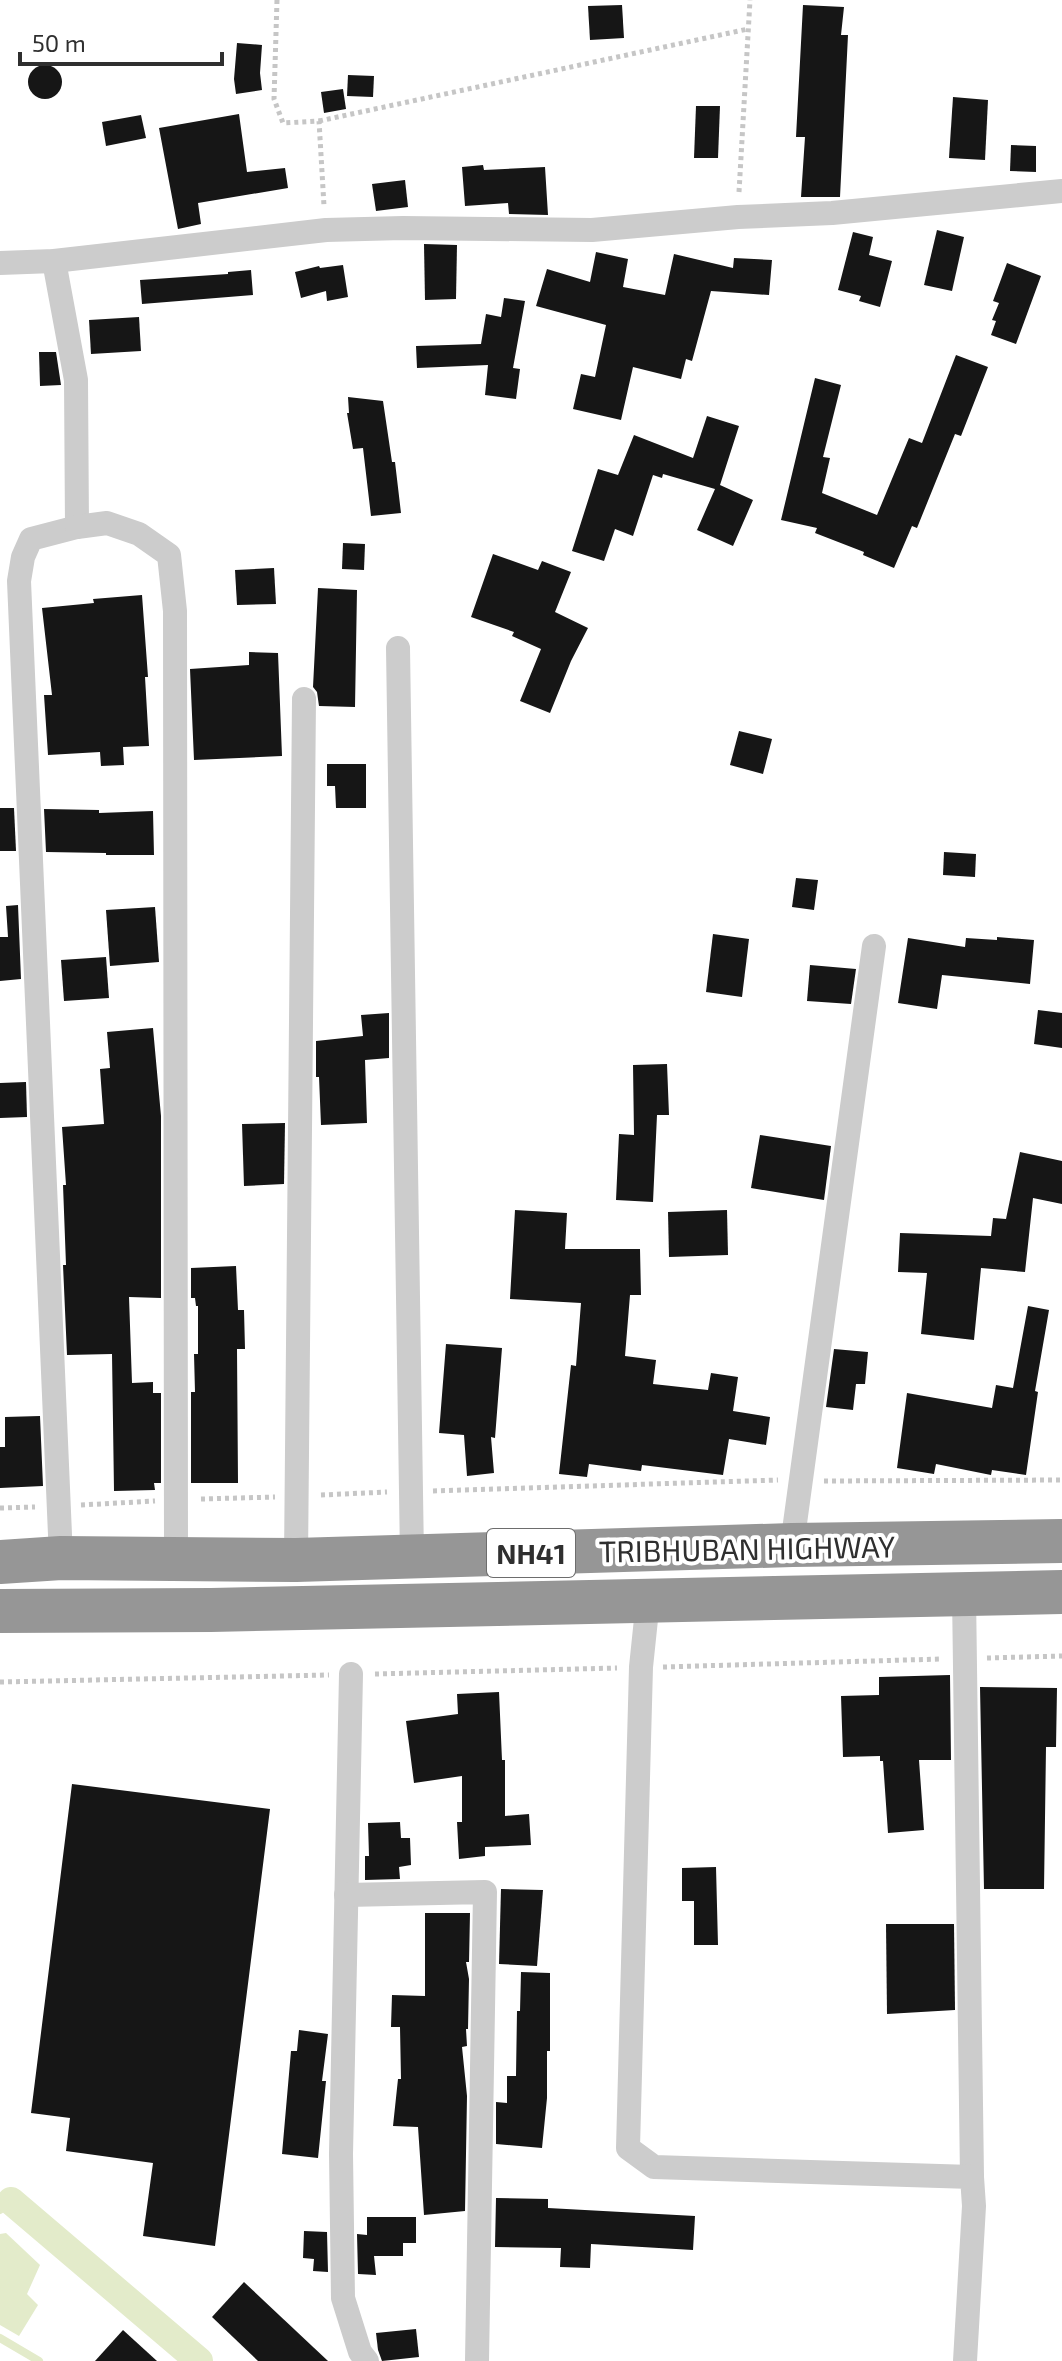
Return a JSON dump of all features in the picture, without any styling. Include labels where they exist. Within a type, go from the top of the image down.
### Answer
[{"type":"highway","name":"TRIBHUBAN HIGHWAY","points":[[0,1562],[61,1558],[296,1560],[792,1545],[1062,1541]]},
{"type":"highway","name":"TRIBHUBAN HIGHWAY","points":[[0,1611],[211,1610],[1062,1592]]},
{"type":"street","points":[[0,263],[54,261],[326,230],[592,230],[738,217],[832,213],[1062,191]]},
{"type":"street","points":[[54,261],[76,380],[77,527]]},
{"type":"street","points":[[61,1558],[19,581],[23,557],[31,539],[107,523],[139,534],[169,555],[175,611],[176,1559]]},
{"type":"street","points":[[398,648],[412,1557]]},
{"type":"street","points":[[296,1560],[304,699]]},
{"type":"street","points":[[792,1545],[874,946]]},
{"type":"street","points":[[964,1594],[974,2206],[965,2361]]},
{"type":"street","points":[[648,1600],[641,1667],[628,2148],[654,2167],[972,2177]]},
{"type":"street","points":[[351,1674],[341,2154],[343,2298],[360,2352],[367,2361]]},
{"type":"street","points":[[346,1895],[485,1892],[477,2361]]},
{"type":"path","points":[[277,0],[274,99],[283,123],[319,121],[748,29]]},
{"type":"path","points":[[738,217],[750,0]]},
{"type":"path","points":[[319,121],[326,230]]},
{"type":"path","points":[[0,1508],[411,1491],[801,1480],[1062,1480]]},
{"type":"path","points":[[0,1682],[1062,1656]]},
{"type":"shaded area","points":[[6,2233],[40,2265],[27,2294],[38,2305],[19,2336],[0,2325],[0,2234]]},
{"type":"building","points":[[622,5],[624,38],[590,40],[588,6]]},
{"type":"building","points":[[803,5],[844,7],[841,35],[848,35],[840,197],[801,197],[805,137],[796,137]]},
{"type":"building","points":[[237,43],[262,45],[262,90],[236,94]]},
{"type":"building","points":[[45,65],[57,70],[62,82],[57,94],[45,99],[33,94],[28,82],[33,70]]},
{"type":"building","points":[[348,75],[374,76],[373,97],[347,96]]},
{"type":"building","points":[[343,89],[346,109],[324,113],[321,92]]},
{"type":"building","points":[[953,97],[988,100],[985,160],[949,158]]},
{"type":"building","points":[[696,106],[720,106],[718,158],[694,158]]},
{"type":"building","points":[[239,114],[247,172],[285,168],[288,188],[198,203],[201,224],[178,229],[159,128]]},
{"type":"building","points":[[141,115],[146,138],[106,146],[102,122]]},
{"type":"building","points":[[1011,145],[1036,146],[1036,172],[1010,171]]},
{"type":"building","points":[[483,165],[484,170],[545,167],[548,215],[509,214],[508,203],[465,206],[462,167]]},
{"type":"building","points":[[405,180],[408,207],[376,211],[372,184]]},
{"type":"building","points":[[937,230],[964,237],[952,291],[924,285]]},
{"type":"building","points":[[853,232],[873,237],[869,255],[892,261],[880,307],[859,301],[861,296],[838,290]]},
{"type":"building","points":[[424,244],[457,245],[456,299],[425,300]]},
{"type":"building","points":[[596,252],[628,259],[623,287],[665,295],[674,254],[733,268],[734,258],[772,260],[769,295],[711,291],[692,361],[686,359],[681,379],[633,367],[621,420],[573,409],[581,374],[595,377],[606,325],[536,306],[547,269],[590,282]]},
{"type":"building","points":[[1007,263],[1041,276],[1016,344],[991,335],[996,321],[992,320],[999,303],[993,301]]},
{"type":"building","points":[[343,265],[348,297],[327,301],[326,291],[301,298],[295,272],[319,266]]},
{"type":"building","points":[[251,270],[253,295],[142,304],[140,280]]},
{"type":"building","points":[[504,298],[525,301],[513,368],[520,369],[516,399],[485,395],[488,365],[417,368],[416,346],[481,344],[486,314],[501,317]]},
{"type":"building","points":[[139,317],[141,351],[91,354],[89,320]]},
{"type":"building","points":[[39,352],[56,352],[61,385],[40,386]]},
{"type":"building","points":[[956,355],[988,367],[961,436],[955,434],[917,528],[912,526],[894,568],[863,555],[864,552],[815,533],[817,528],[781,520],[815,378],[841,385],[823,457],[830,458],[822,493],[877,515],[909,438],[922,443]]},
{"type":"building","points":[[348,397],[383,401],[401,513],[371,516],[363,448],[353,449],[347,413]]},
{"type":"building","points":[[707,416],[739,426],[720,485],[753,500],[733,546],[697,530],[715,489],[663,474],[662,478],[653,475],[633,536],[615,529],[604,561],[572,551],[598,469],[618,475],[634,435],[693,458]]},
{"type":"building","points":[[343,543],[365,544],[364,570],[342,569]]},
{"type":"building","points":[[493,554],[538,570],[542,561],[571,572],[555,612],[588,628],[550,713],[520,701],[541,649],[512,636],[514,632],[471,617]]},
{"type":"building","points":[[274,568],[276,604],[237,605],[235,570]]},
{"type":"building","points":[[318,588],[357,590],[355,707],[319,706],[313,687]]},
{"type":"building","points":[[142,595],[149,746],[123,747],[124,765],[101,766],[100,752],[48,755],[44,695],[52,695],[42,608]]},
{"type":"building","points":[[249,652],[278,653],[282,756],[194,760],[190,669],[249,665]]},
{"type":"building","points":[[739,731],[772,739],[763,774],[730,765]]},
{"type":"building","points":[[327,764],[366,764],[366,808],[336,808],[335,786],[327,786]]},
{"type":"building","points":[[0,808],[14,808],[16,851],[0,851]]},
{"type":"building","points":[[44,809],[99,810],[99,813],[153,811],[154,855],[46,852]]},
{"type":"building","points":[[944,852],[976,854],[975,877],[943,875]]},
{"type":"building","points":[[796,878],[818,880],[814,910],[792,907]]},
{"type":"building","points":[[18,905],[21,979],[0,981],[0,937],[8,937],[6,906]]},
{"type":"building","points":[[155,907],[159,962],[110,966],[106,910]]},
{"type":"building","points":[[713,934],[749,939],[742,997],[706,992]]},
{"type":"building","points":[[997,937],[1034,940],[1030,984],[942,975],[937,1009],[898,1003],[908,938],[965,947],[966,938],[997,940]]},
{"type":"building","points":[[106,957],[109,998],[64,1001],[61,960]]},
{"type":"building","points":[[810,965],[856,969],[851,1004],[807,1001]]},
{"type":"building","points":[[1038,1010],[1062,1013],[1062,1048],[1034,1044]]},
{"type":"building","points":[[389,1013],[389,1058],[365,1060],[367,1123],[321,1125],[316,1041],[363,1036],[361,1015]]},
{"type":"building","points":[[153,1028],[161,1116],[161,1298],[129,1297],[132,1383],[153,1382],[153,1393],[161,1393],[161,1483],[154,1483],[155,1490],[114,1491],[112,1354],[67,1355],[63,1265],[66,1265],[63,1185],[66,1185],[62,1127],[104,1124],[100,1069],[110,1068],[107,1032]]},
{"type":"building","points":[[667,1064],[669,1115],[657,1115],[653,1202],[616,1200],[619,1134],[634,1135],[633,1065]]},
{"type":"building","points":[[26,1082],[27,1117],[0,1118],[0,1083]]},
{"type":"building","points":[[285,1123],[284,1184],[244,1186],[242,1124]]},
{"type":"building","points":[[760,1135],[831,1146],[824,1200],[751,1188]]},
{"type":"building","points":[[1020,1152],[1062,1161],[1062,1204],[1033,1198],[1025,1272],[981,1268],[974,1340],[921,1334],[927,1273],[898,1272],[900,1233],[991,1236],[993,1218],[1006,1219]]},
{"type":"building","points":[[515,1210],[567,1213],[565,1249],[640,1249],[641,1295],[630,1295],[625,1356],[656,1360],[653,1384],[708,1390],[711,1373],[738,1377],[733,1411],[770,1417],[766,1445],[729,1439],[723,1475],[642,1465],[641,1471],[589,1464],[587,1477],[559,1474],[571,1365],[576,1366],[581,1303],[510,1299]]},
{"type":"building","points":[[727,1210],[728,1255],[669,1257],[668,1212]]},
{"type":"building","points":[[236,1266],[238,1310],[244,1310],[245,1349],[237,1349],[238,1483],[191,1483],[191,1392],[195,1392],[198,1306],[195,1298],[191,1298],[191,1268]]},
{"type":"building","points":[[1028,1306],[1049,1310],[1035,1391],[1038,1392],[1026,1475],[992,1470],[991,1475],[936,1464],[934,1474],[897,1468],[907,1393],[992,1408],[996,1385],[1013,1388]]},
{"type":"building","points":[[446,1344],[502,1348],[495,1438],[491,1437],[494,1473],[467,1476],[464,1435],[439,1433]]},
{"type":"building","points":[[834,1349],[868,1352],[865,1384],[856,1384],[853,1410],[826,1407]]},
{"type":"building","points":[[40,1416],[43,1486],[0,1488],[0,1447],[5,1447],[5,1417]]},
{"type":"building","points":[[950,1675],[951,1760],[919,1760],[924,1830],[888,1833],[883,1761],[880,1761],[880,1756],[843,1757],[841,1696],[879,1695],[879,1677]]},
{"type":"building","points":[[980,1687],[1057,1688],[1056,1747],[1046,1747],[1044,1889],[984,1889]]},
{"type":"building","points":[[499,1692],[502,1760],[505,1760],[505,1816],[529,1814],[531,1845],[485,1847],[485,1856],[459,1859],[457,1822],[462,1822],[462,1776],[414,1783],[406,1721],[458,1714],[457,1694]]},
{"type":"building","points":[[72,1784],[270,1809],[215,2246],[143,2236],[153,2163],[66,2151],[70,2118],[31,2113]]},
{"type":"building","points":[[400,1822],[401,1838],[410,1838],[411,1865],[399,1867],[400,1879],[365,1880],[365,1856],[369,1856],[368,1823]]},
{"type":"building","points":[[716,1867],[718,1945],[694,1945],[694,1901],[682,1901],[682,1868]]},
{"type":"building","points":[[501,1889],[543,1890],[537,1966],[499,1964]]},
{"type":"building","points":[[425,1913],[470,1913],[469,1962],[466,1962],[469,1979],[467,2046],[462,2047],[467,2096],[465,2211],[424,2215],[418,2127],[393,2126],[398,2079],[401,2079],[400,2027],[391,2027],[392,1995],[425,1996]]},
{"type":"building","points":[[886,1924],[954,1924],[955,2010],[887,2014]]},
{"type":"building","points":[[521,1972],[550,1973],[550,2051],[547,2051],[547,2098],[542,2148],[496,2144],[496,2102],[507,2103],[507,2076],[516,2076]]},
{"type":"building","points":[[299,2030],[328,2034],[318,2158],[282,2154],[291,2051],[297,2051]]},
{"type":"building","points":[[496,2198],[548,2199],[548,2208],[695,2216],[693,2250],[591,2244],[590,2268],[560,2267],[561,2248],[495,2247]]},
{"type":"building","points":[[367,2217],[416,2217],[416,2243],[403,2243],[403,2256],[374,2256],[376,2275],[358,2274],[357,2234],[367,2235]]},
{"type":"building","points":[[304,2231],[327,2232],[328,2272],[313,2271],[314,2259],[303,2258]]},
{"type":"building","points":[[244,2282],[328,2361],[258,2361],[212,2317]]},
{"type":"building","points":[[416,2329],[419,2357],[382,2361],[376,2333]]},
{"type":"building","points":[[123,2330],[157,2361],[95,2361]]},
{"type":"waterway","points":[[0,2210],[11,2201]]},
{"type":"waterway","points":[[11,2201],[199,2361]]},
{"type":"waterway","points":[[0,2338],[39,2361]]}]
